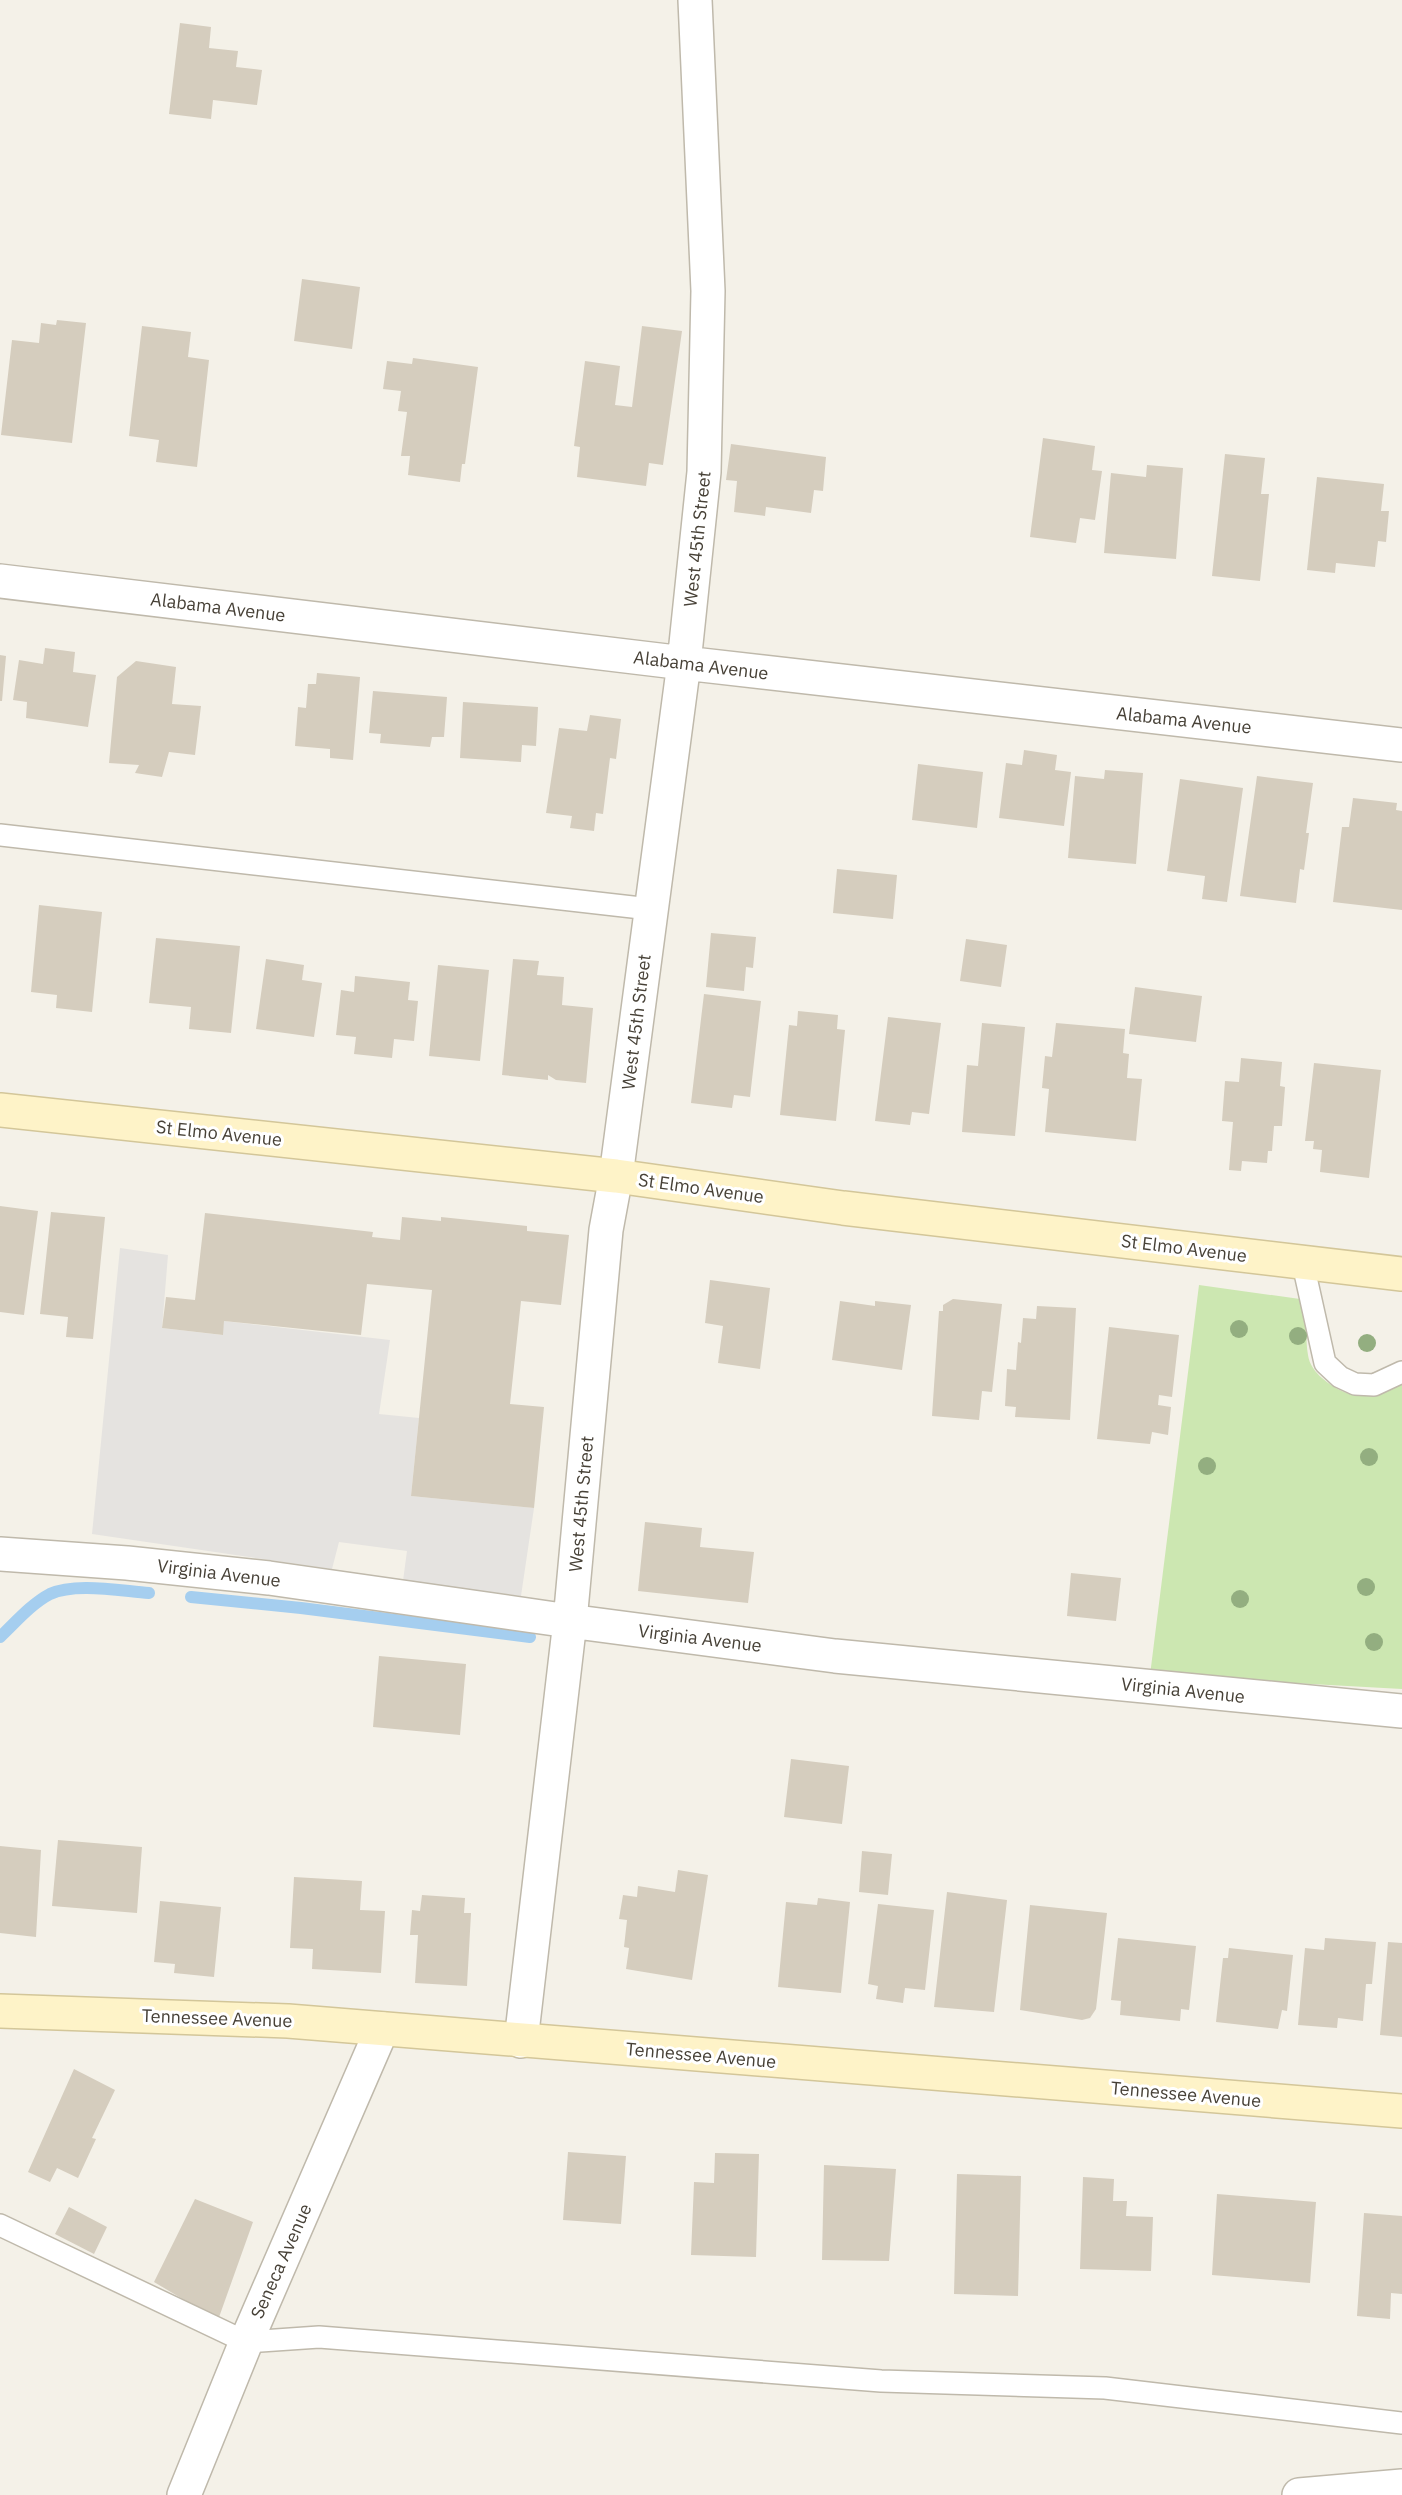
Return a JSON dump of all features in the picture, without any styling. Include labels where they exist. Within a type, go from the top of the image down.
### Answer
[{"type":"main road","name":"St Elmo Avenue","points":[[0,1110],[616,1176],[843,1208],[1402,1274]]},
{"type":"main road","name":"Tennessee Avenue","points":[[0,2011],[288,2021],[1402,2111]]},
{"type":"street","name":"West 45th Street","points":[[521,2041],[570,1621],[606,1230],[616,1176],[684,663],[704,472],[708,302],[695,0]]},
{"type":"street","name":"Alabama Avenue","points":[[0,581],[684,663],[1402,745]]},
{"type":"street","name":"Virginia Avenue","points":[[0,1554],[127,1563],[269,1578],[835,1656],[1402,1711]]},
{"type":"street","name":"Seneca Avenue","points":[[184,2495],[246,2342],[382,2029]]},
{"type":"street","points":[[1299,2495],[1402,2486]]},
{"type":"lane","points":[[0,835],[650,909]]},
{"type":"lane","points":[[1303,1264],[1325,1363],[1340,1377],[1355,1383],[1374,1385],[1402,1372]]},
{"type":"lane","points":[[0,2225],[246,2342],[319,2337],[881,2381],[1105,2388],[1402,2423]]},
{"type":"green space","points":[[1199,1285],[1307,1300],[1306,1335],[1309,1358],[1317,1374],[1341,1391],[1371,1396],[1402,1383],[1402,1689],[1150,1675]]},
{"type":"shaded area","points":[[120,1248],[168,1255],[162,1328],[222,1335],[224,1321],[390,1340],[379,1414],[419,1418],[411,1496],[534,1508],[521,1596],[403,1581],[407,1551],[339,1542],[332,1569],[92,1534]]},
{"type":"building","points":[[180,23],[211,27],[209,48],[238,51],[236,67],[262,70],[257,105],[213,100],[211,119],[169,114]]},
{"type":"building","points":[[302,279],[360,287],[352,349],[294,341]]},
{"type":"building","points":[[57,320],[86,323],[72,443],[1,435],[12,340],[39,343],[41,323],[56,325]]},
{"type":"building","points":[[142,326],[191,332],[188,357],[209,360],[197,467],[156,462],[159,440],[129,436]]},
{"type":"building","points":[[642,326],[682,331],[663,465],[649,463],[646,486],[577,477],[580,447],[574,446],[585,361],[620,366],[615,405],[632,407]]},
{"type":"building","points":[[413,358],[478,367],[465,464],[462,464],[460,482],[408,475],[410,456],[401,456],[407,412],[398,411],[401,391],[383,389],[387,361],[412,364]]},
{"type":"building","points":[[1043,438],[1095,446],[1092,470],[1102,471],[1095,520],[1080,518],[1076,543],[1030,537]]},
{"type":"building","points":[[731,444],[826,457],[823,491],[814,490],[811,513],[766,507],[765,516],[734,512],[737,481],[726,480]]},
{"type":"building","points":[[1225,454],[1265,458],[1261,494],[1269,494],[1260,581],[1212,576]]},
{"type":"building","points":[[1147,465],[1183,468],[1176,559],[1104,553],[1111,473],[1146,477]]},
{"type":"building","points":[[1317,477],[1384,484],[1381,511],[1389,511],[1386,542],[1378,541],[1375,567],[1336,563],[1335,573],[1307,570]]},
{"type":"building","points":[[45,648],[75,652],[73,672],[96,675],[88,727],[26,718],[27,702],[13,700],[19,660],[43,664]]},
{"type":"building","points":[[0,655],[6,656],[2,701],[0,701]]},
{"type":"building","points":[[136,661],[176,667],[172,704],[201,706],[195,755],[169,752],[162,777],[135,773],[139,765],[109,763],[117,677]]},
{"type":"building","points":[[317,673],[360,677],[353,760],[330,758],[330,749],[295,746],[298,707],[306,708],[308,684],[316,684]]},
{"type":"building","points":[[373,691],[447,697],[444,737],[432,737],[430,747],[380,743],[381,734],[369,733]]},
{"type":"building","points":[[463,702],[538,707],[536,746],[522,745],[521,762],[460,758]]},
{"type":"building","points":[[590,715],[621,719],[616,759],[610,758],[603,814],[596,813],[594,831],[570,828],[572,816],[546,813],[559,728],[587,731]]},
{"type":"building","points":[[1024,750],[1057,755],[1055,770],[1071,772],[1064,826],[999,818],[1006,763],[1022,765]]},
{"type":"building","points":[[918,764],[983,772],[977,828],[912,820]]},
{"type":"building","points":[[1105,770],[1143,773],[1136,864],[1068,858],[1075,776],[1104,779]]},
{"type":"building","points":[[1257,776],[1313,783],[1306,833],[1309,833],[1304,870],[1300,869],[1296,903],[1240,896]]},
{"type":"building","points":[[1180,779],[1243,788],[1227,902],[1202,899],[1205,876],[1167,871]]},
{"type":"building","points":[[1353,798],[1397,803],[1396,810],[1402,811],[1402,910],[1333,902],[1342,827],[1349,827]]},
{"type":"building","points":[[837,869],[897,875],[893,919],[833,913]]},
{"type":"building","points":[[39,905],[102,912],[92,1012],[56,1008],[57,995],[31,992]]},
{"type":"building","points":[[711,933],[756,937],[753,968],[746,967],[744,991],[706,987]]},
{"type":"building","points":[[156,938],[240,946],[231,1033],[189,1029],[191,1007],[149,1003]]},
{"type":"building","points":[[966,939],[1007,945],[1001,987],[960,981]]},
{"type":"building","points":[[266,959],[304,965],[302,980],[322,983],[314,1037],[256,1029]]},
{"type":"building","points":[[513,959],[539,961],[537,975],[564,977],[562,1005],[593,1008],[586,1083],[556,1080],[548,1075],[548,1080],[502,1075]]},
{"type":"building","points":[[438,965],[489,970],[480,1061],[429,1056]]},
{"type":"building","points":[[355,976],[410,982],[408,1000],[418,1001],[414,1041],[394,1039],[392,1058],[354,1054],[356,1037],[336,1035],[341,990],[354,992]]},
{"type":"building","points":[[1135,987],[1202,996],[1196,1042],[1129,1034]]},
{"type":"building","points":[[704,994],[761,1001],[750,1097],[734,1095],[732,1108],[691,1103]]},
{"type":"building","points":[[798,1011],[838,1015],[837,1029],[845,1030],[836,1121],[780,1115],[789,1025],[797,1026]]},
{"type":"building","points":[[888,1017],[941,1023],[929,1114],[912,1112],[910,1125],[875,1121]]},
{"type":"building","points":[[982,1023],[1025,1027],[1015,1136],[962,1132],[967,1065],[978,1066]]},
{"type":"building","points":[[1056,1023],[1125,1029],[1123,1053],[1129,1054],[1127,1078],[1142,1079],[1136,1141],[1045,1132],[1049,1089],[1042,1088],[1045,1056],[1052,1057]]},
{"type":"building","points":[[1241,1058],[1282,1062],[1280,1086],[1285,1087],[1282,1126],[1274,1126],[1272,1151],[1268,1151],[1267,1163],[1242,1161],[1241,1171],[1229,1170],[1233,1122],[1222,1121],[1225,1081],[1239,1082]]},
{"type":"building","points":[[1314,1063],[1381,1070],[1369,1178],[1320,1172],[1322,1150],[1313,1149],[1314,1141],[1305,1141]]},
{"type":"building","points":[[0,1206],[38,1211],[24,1315],[0,1312]]},
{"type":"building","points":[[51,1212],[105,1217],[93,1339],[66,1337],[68,1317],[40,1314]]},
{"type":"building","points":[[205,1213],[373,1232],[372,1237],[400,1240],[402,1217],[441,1221],[441,1217],[527,1226],[527,1231],[569,1235],[561,1305],[521,1301],[510,1404],[544,1407],[534,1508],[411,1496],[432,1290],[367,1284],[361,1335],[224,1321],[223,1335],[162,1328],[166,1297],[195,1300]]},
{"type":"building","points":[[710,1280],[770,1288],[760,1369],[718,1363],[723,1326],[705,1323]]},
{"type":"building","points":[[953,1299],[1002,1304],[992,1392],[982,1391],[979,1420],[932,1416],[939,1311],[943,1311],[943,1305]]},
{"type":"building","points":[[840,1301],[875,1306],[875,1301],[911,1305],[902,1370],[832,1360]]},
{"type":"building","points":[[1037,1306],[1076,1308],[1070,1420],[1015,1417],[1016,1407],[1005,1406],[1007,1369],[1016,1370],[1023,1318],[1036,1319]]},
{"type":"building","points":[[1109,1327],[1179,1335],[1172,1397],[1159,1395],[1158,1405],[1171,1407],[1168,1435],[1152,1432],[1150,1444],[1097,1439]]},
{"type":"building","points":[[645,1522],[702,1528],[700,1547],[754,1552],[748,1603],[638,1591]]},
{"type":"building","points":[[1071,1573],[1121,1578],[1116,1621],[1067,1616]]},
{"type":"building","points":[[379,1656],[466,1664],[460,1735],[373,1727]]},
{"type":"building","points":[[791,1759],[849,1766],[842,1824],[784,1817]]},
{"type":"building","points":[[58,1840],[142,1847],[137,1913],[52,1906]]},
{"type":"building","points":[[0,1846],[41,1850],[36,1937],[0,1933]]},
{"type":"building","points":[[862,1851],[892,1854],[888,1895],[859,1892]]},
{"type":"building","points":[[678,1870],[708,1875],[692,1980],[626,1969],[629,1948],[624,1947],[627,1920],[619,1919],[623,1895],[637,1897],[638,1886],[675,1892]]},
{"type":"building","points":[[294,1877],[362,1881],[360,1910],[385,1911],[381,1973],[312,1969],[313,1949],[290,1948]]},
{"type":"building","points":[[947,1892],[1007,1900],[994,2012],[934,2007]]},
{"type":"building","points":[[422,1895],[465,1898],[464,1913],[471,1913],[467,1986],[415,1983],[418,1935],[410,1935],[412,1910],[420,1911]]},
{"type":"building","points":[[818,1898],[850,1902],[841,1993],[778,1987],[786,1902],[817,1905]]},
{"type":"building","points":[[160,1901],[221,1907],[214,1977],[174,1973],[175,1964],[154,1962]]},
{"type":"building","points":[[878,1904],[934,1910],[925,1990],[905,1988],[903,2003],[876,1999],[878,1986],[868,1984]]},
{"type":"building","points":[[1030,1905],[1107,1913],[1096,2009],[1090,2018],[1082,2020],[1020,2010]]},
{"type":"building","points":[[1118,1938],[1196,1946],[1189,2010],[1181,2009],[1180,2021],[1120,2015],[1121,2001],[1111,2000]]},
{"type":"building","points":[[1325,1938],[1376,1942],[1372,1984],[1366,1984],[1363,2021],[1338,2018],[1337,2028],[1298,2025],[1305,1948],[1324,1950]]},
{"type":"building","points":[[1388,1942],[1402,1943],[1402,2037],[1380,2035]]},
{"type":"building","points":[[1229,1948],[1293,1955],[1287,2011],[1282,2010],[1278,2029],[1216,2022],[1223,1958],[1228,1958]]},
{"type":"building","points":[[74,2069],[115,2090],[92,2138],[96,2139],[78,2178],[57,2168],[50,2182],[28,2172]]},
{"type":"building","points":[[568,2152],[626,2156],[621,2224],[563,2220]]},
{"type":"building","points":[[715,2153],[759,2154],[756,2257],[691,2255],[694,2182],[714,2183]]},
{"type":"building","points":[[824,2165],[896,2169],[889,2261],[822,2260]]},
{"type":"building","points":[[957,2174],[1021,2176],[1018,2296],[954,2294]]},
{"type":"building","points":[[1083,2177],[1114,2179],[1113,2201],[1127,2201],[1126,2216],[1153,2217],[1151,2271],[1080,2269]]},
{"type":"building","points":[[1217,2194],[1316,2202],[1310,2283],[1212,2275]]},
{"type":"building","points":[[195,2199],[253,2222],[218,2320],[154,2282]]},
{"type":"building","points":[[69,2207],[107,2227],[94,2254],[55,2234]]},
{"type":"building","points":[[1364,2213],[1402,2216],[1402,2294],[1391,2293],[1390,2319],[1357,2316]]},
{"type":"waterway","points":[[0,1637],[36,1603],[60,1590],[98,1588],[149,1593]]},
{"type":"waterway","points":[[191,1597],[301,1608],[530,1637]]}]
